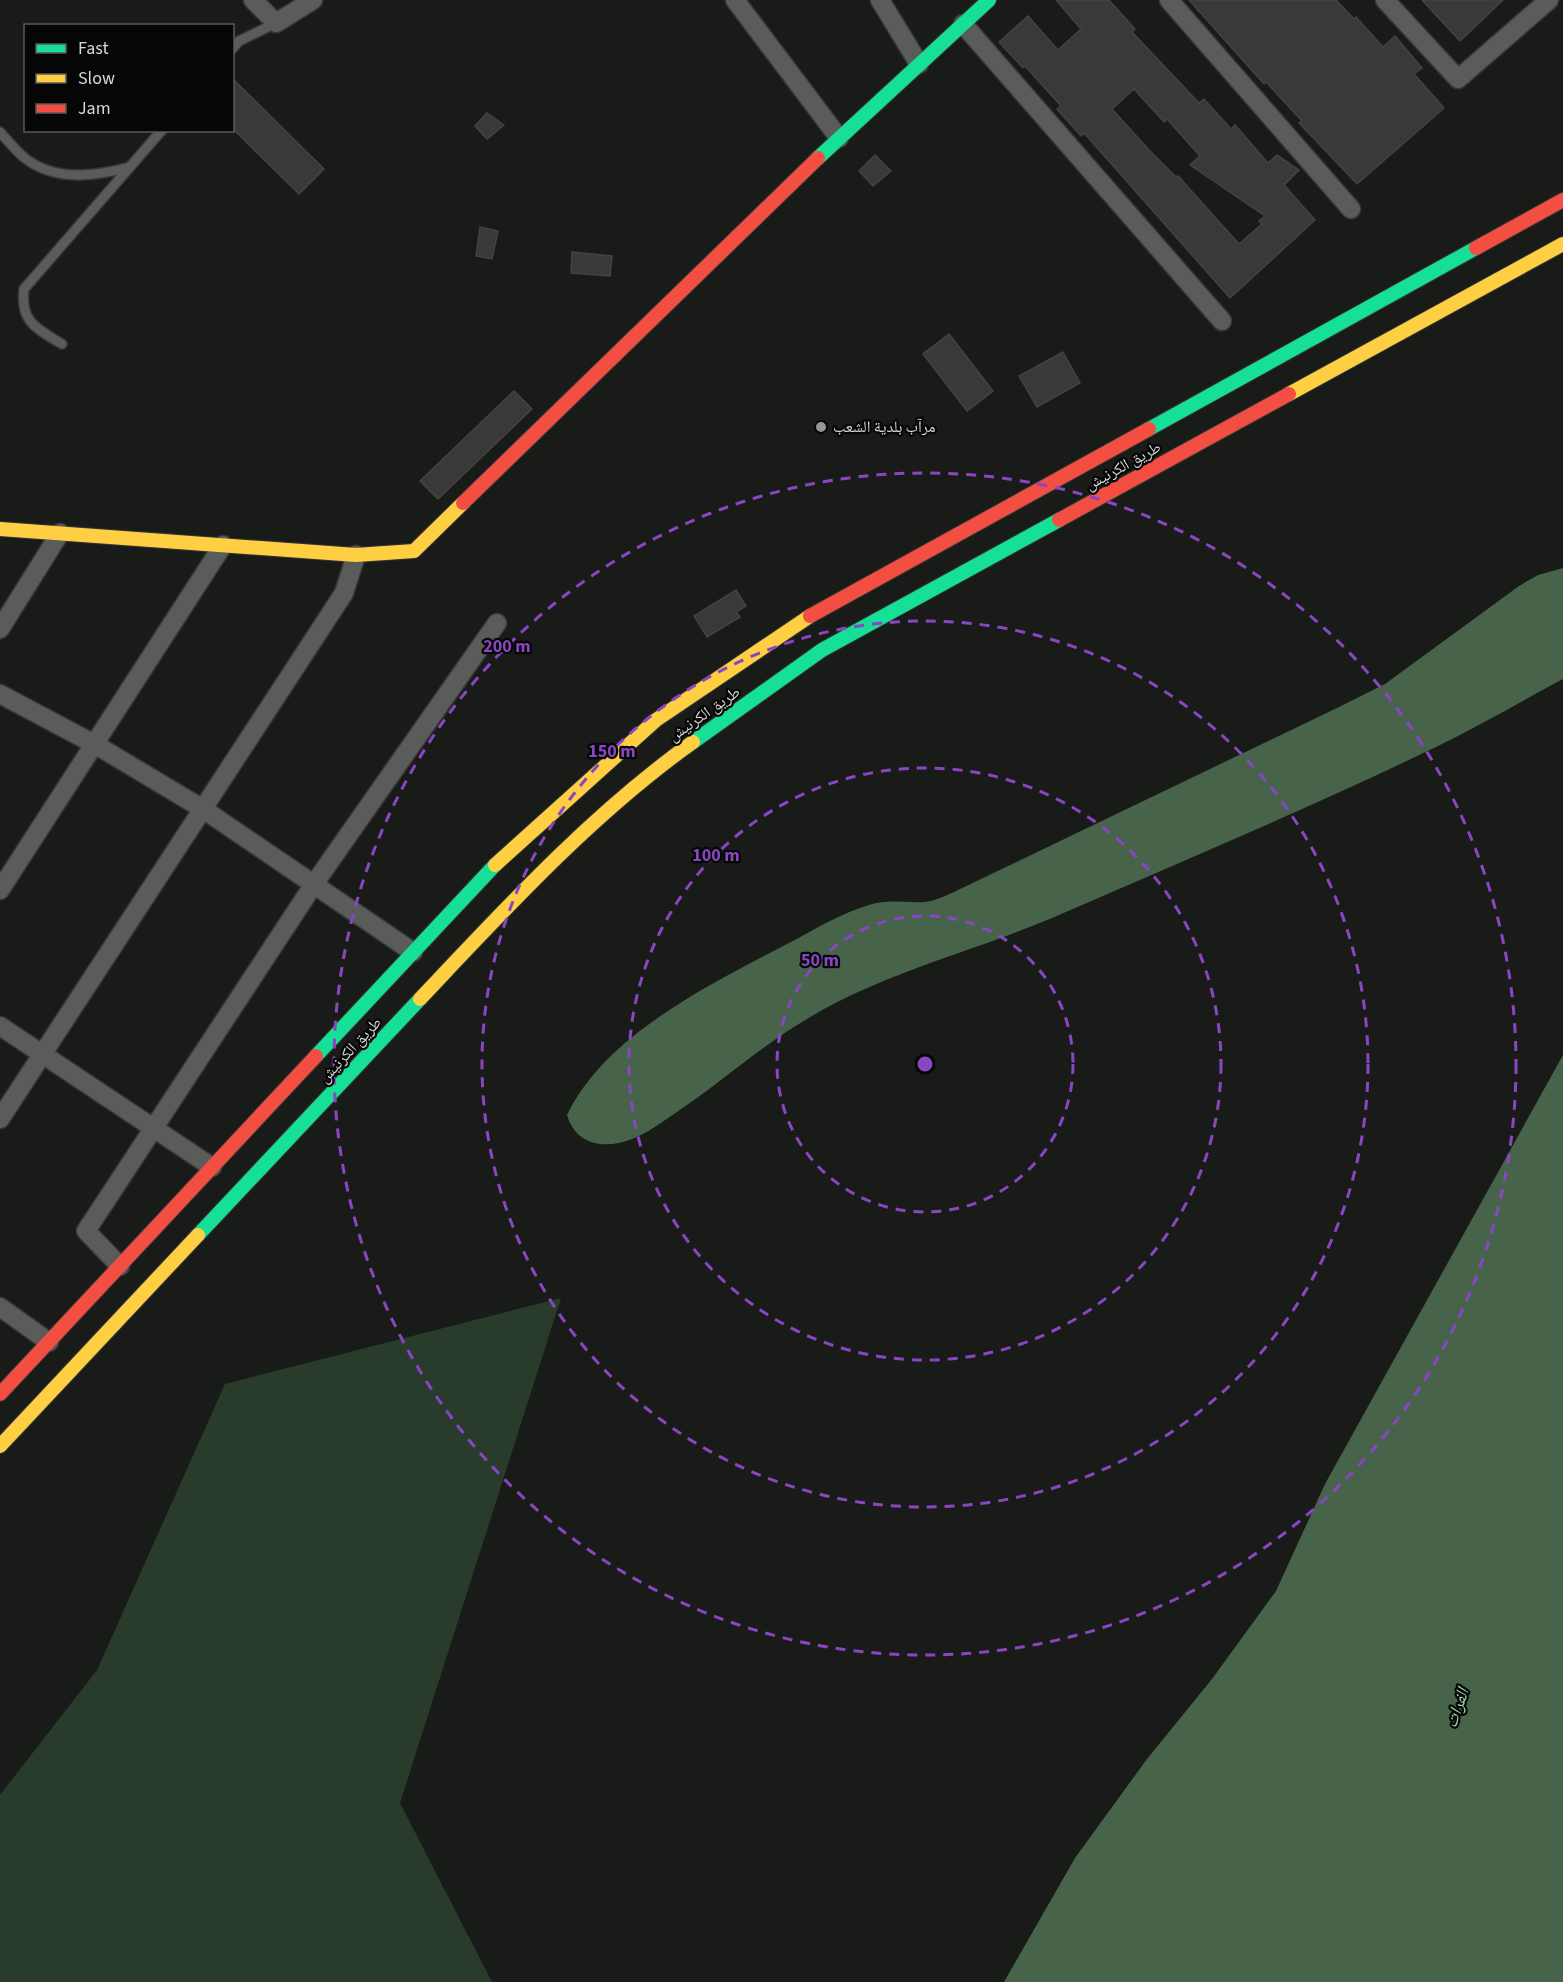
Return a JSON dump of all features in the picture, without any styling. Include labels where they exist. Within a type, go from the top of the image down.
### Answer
[{"type":"main road","points":[[0,529],[356,555],[414,551],[839,138],[988,0]]},
{"type":"main road","name":"طريق الكرنيش","points":[[0,1395],[510,849],[656,720],[806,618],[1563,200]]},
{"type":"main road","name":"طريق الكرنيش","points":[[0,1446],[519,894],[658,767],[822,650],[1563,244]]},
{"type":"street","points":[[253,0],[276,23],[313,0]]},
{"type":"street","points":[[735,0],[839,138]]},
{"type":"street","points":[[880,0],[919,64]]},
{"type":"street","points":[[1169,0],[1351,209]]},
{"type":"street","points":[[1385,0],[1458,79],[1550,0]]},
{"type":"street","points":[[963,24],[1222,321]]},
{"type":"street","points":[[0,629],[60,533]]},
{"type":"street","points":[[0,890],[96,745],[223,545]]},
{"type":"street","points":[[0,1119],[344,593],[356,555]]},
{"type":"street","points":[[120,1266],[86,1231],[152,1127],[314,884],[496,623]]},
{"type":"street","points":[[0,694],[96,745],[202,809],[413,952]]},
{"type":"street","points":[[0,1026],[212,1167]]},
{"type":"street","points":[[0,1307],[49,1342]]},
{"type":"lane","points":[[234,47],[239,42],[276,23]]},
{"type":"lane","points":[[0,132],[27,160],[60,175],[98,176],[130,167]]},
{"type":"lane","points":[[62,344],[32,325],[22,307],[24,289],[160,132]]},
{"type":"shaded area","points":[[561,1298],[400,1803],[492,1982],[0,1982],[0,1795],[97,1670],[225,1384]]},
{"type":"water","points":[[1563,568],[1563,679],[1438,746],[1295,812],[1052,918],[900,975],[841,1001],[794,1027],[691,1102],[641,1135],[619,1143],[593,1143],[580,1136],[570,1123],[567,1115],[585,1086],[607,1060],[663,1014],[726,976],[859,908],[883,902],[928,901],[946,896],[1339,707],[1385,684],[1519,586],[1538,575]]},
{"type":"water","name":"الفرات","points":[[1563,1055],[1563,1982],[1004,1982],[1075,1858],[1147,1759],[1212,1679],[1276,1591],[1325,1484]]},
{"type":"building","points":[[1056,0],[1109,0],[1135,29],[1132,32],[1199,103],[1204,99],[1231,129],[1235,125],[1268,163],[1277,155],[1299,170],[1284,185],[1315,220],[1230,298],[1084,133],[1081,136],[1057,109],[1061,106],[1025,66],[1023,68],[999,42],[1028,16],[1058,50],[1081,29]],"holes":[[[1134,89],[1164,122],[1167,119],[1200,156],[1190,165],[1265,216],[1259,221],[1262,224],[1239,244],[1178,176],[1176,177],[1149,150],[1112,109]]]},
{"type":"building","points":[[1189,0],[1336,0],[1354,19],[1356,17],[1383,47],[1395,36],[1422,68],[1414,74],[1444,108],[1357,184],[1299,123],[1302,121],[1266,82],[1264,84]]},
{"type":"building","points":[[1422,0],[1503,0],[1460,41]]},
{"type":"building","points":[[234,80],[324,169],[299,194],[234,130]]},
{"type":"building","points":[[487,113],[504,125],[487,139],[475,126]]},
{"type":"building","points":[[875,155],[891,171],[873,186],[859,171]]},
{"type":"building","points":[[480,227],[498,231],[492,259],[476,256]]},
{"type":"building","points":[[572,252],[612,256],[610,276],[571,273]]},
{"type":"building","points":[[949,334],[993,391],[967,411],[923,354]]},
{"type":"building","points":[[1063,352],[1080,383],[1037,407],[1019,376]]},
{"type":"building","points":[[514,391],[532,409],[438,499],[420,481]]},
{"type":"building","points":[[736,590],[746,606],[736,612],[740,617],[707,637],[694,616]]},
{"type":"traffic: fast","points":[[818,158],[989,0]]},
{"type":"traffic: fast","points":[[1149,429],[1476,248]]},
{"type":"traffic: fast","points":[[693,742],[822,650],[1059,520]]},
{"type":"traffic: fast","points":[[316,1056],[495,865]]},
{"type":"traffic: fast","points":[[198,1235],[420,999]]},
{"type":"traffic: slow","points":[[1289,394],[1563,244]]},
{"type":"traffic: slow","points":[[0,529],[356,555],[414,551],[463,503]]},
{"type":"traffic: slow","points":[[495,865],[656,720],[810,616]]},
{"type":"traffic: slow","points":[[420,999],[517,897],[585,831],[656,770],[693,742]]},
{"type":"traffic: slow","points":[[0,1446],[198,1235]]},
{"type":"traffic: jam","points":[[463,503],[818,158]]},
{"type":"traffic: jam","points":[[1476,248],[1563,200]]},
{"type":"traffic: jam","points":[[1059,520],[1289,394]]},
{"type":"traffic: jam","points":[[810,616],[1149,429]]},
{"type":"traffic: jam","points":[[0,1394],[316,1056]]},
{"type":"place","name":"مرآب بلدية الشعب","points":[[821,427]]}]
